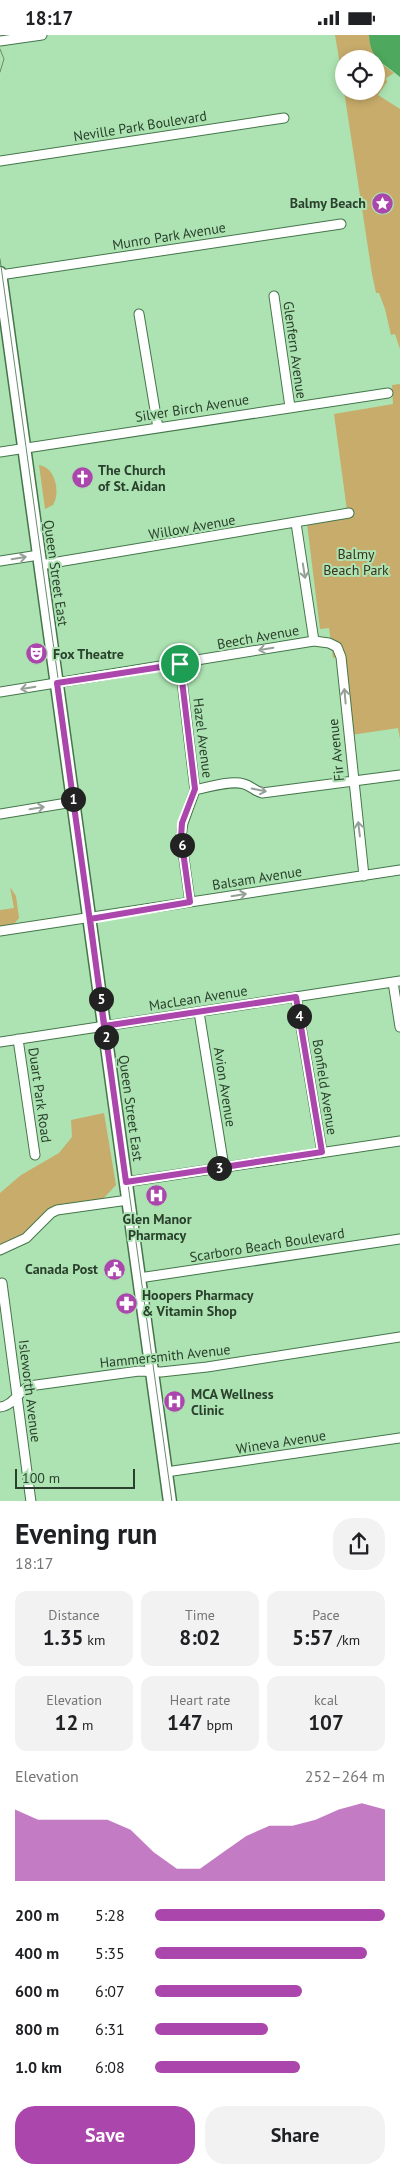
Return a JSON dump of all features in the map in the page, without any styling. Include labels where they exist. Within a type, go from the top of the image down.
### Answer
[{"type":"main road","name":"Queen Street East","points":[[0,274],[4,339],[24,448],[169,1501]]},
{"type":"street","points":[[0,41],[42,35]]},
{"type":"street","name":"Neville Park Boulevard","points":[[0,161],[284,118]]},
{"type":"street","name":"Munro Park Avenue","points":[[0,274],[341,224]]},
{"type":"street","name":"Glenfern Avenue","points":[[274,296],[290,407]]},
{"type":"street","points":[[139,314],[158,428]]},
{"type":"street","name":"Silver Birch Avenue","points":[[0,452],[388,393]]},
{"type":"street","name":"Willow Avenue","points":[[0,561],[39,560],[296,523],[321,516],[349,513]]},
{"type":"street","points":[[296,523],[314,641]]},
{"type":"street","name":"Beech Avenue","points":[[0,693],[314,641]]},
{"type":"street","name":"Fir Avenue","points":[[314,641],[329,643],[337,647],[341,657],[364,876]]},
{"type":"street","name":"Hazel Avenue","points":[[180,664],[195,789],[182,823],[181,837],[190,902]]},
{"type":"street","points":[[195,789],[237,783],[262,793],[400,775]]},
{"type":"street","points":[[0,814],[73,802]]},
{"type":"street","name":"Balsam Avenue","points":[[0,931],[90,919],[400,870]]},
{"type":"street","points":[[397,981],[400,1027]]},
{"type":"street","name":"MacLean Avenue","points":[[0,1042],[397,981]]},
{"type":"street","name":"Bonfield Avenue","points":[[296,997],[322,1152]]},
{"type":"street","name":"Avion Avenue","points":[[199,1012],[224,1167]]},
{"type":"street","name":"Duart Park Road","points":[[18,1039],[35,1155]]},
{"type":"street","points":[[126,1182],[400,1141]]},
{"type":"street","points":[[0,1250],[26,1238],[51,1213],[57,1210],[128,1200]]},
{"type":"street","name":"Scarboro Beach Boulevard","points":[[139,1278],[400,1239]]},
{"type":"street","name":"Isleworth Avenue","points":[[2,1283],[31,1501]]},
{"type":"street","name":"Hammersmith Avenue","points":[[0,1407],[9,1405],[17,1395],[29,1387],[139,1371],[163,1372],[207,1367],[400,1337]]},
{"type":"street","name":"Wineva Avenue","points":[[166,1472],[400,1437]]},
{"type":"green space","name":"Balmy Beach","points":[[335,35],[369,35],[372,50],[338,50]]},
{"type":"green space","name":"Balmy Beach","points":[[385,67],[394,73],[386,78],[387,82],[385,85]]},
{"type":"green space","name":"Balmy Beach","points":[[385,99],[400,109],[400,349],[395,334],[391,335],[385,309],[379,293],[376,293],[345,100]]},
{"type":"green space","name":"Balmy Beach Park","points":[[400,384],[400,739],[398,728],[351,735],[338,657],[333,658],[329,628],[320,629],[307,524],[348,518],[334,414],[393,404],[392,385]]},
{"type":"green space","points":[[39,465],[45,467],[53,475],[56,487],[53,505],[45,509]]},
{"type":"green space","points":[[10,887],[16,896],[19,918],[14,924],[0,926],[0,910],[14,908]]},
{"type":"green space","points":[[104,1113],[116,1185],[103,1199],[54,1207],[45,1212],[21,1236],[0,1245],[0,1193],[21,1175],[59,1153],[72,1137],[71,1120]]},
{"type":"shaded area","points":[[369,35],[400,35],[400,77],[385,66],[385,50],[372,50]]},
{"type":"tram line","points":[[0,49],[4,59],[0,72]]},
{"type":"tram line","points":[[0,259],[172,1501]]},
{"type":"place","name":"Balmy Beach","points":[[382,203]]},
{"type":"place","name":"The Church of St. Aidan","points":[[82,478]]},
{"type":"place","name":"Fox Theatre","points":[[37,654]]},
{"type":"place","name":"Glen Manor Pharmacy","points":[[157,1196]]},
{"type":"place","name":"Canada Post","points":[[114,1269]]},
{"type":"place","name":"Hoopers Pharmacy & Vitamin Shop","points":[[126,1303]]},
{"type":"place","name":"MCA Wellness Clinic","points":[[175,1402]]},
{"type":"route","points":[[180,664],[57,683],[126,1182],[322,1152],[296,997],[199,1012],[118,1024],[104,1026],[90,919],[190,902],[181,837],[182,823],[193,799],[195,789],[180,664]]}]
